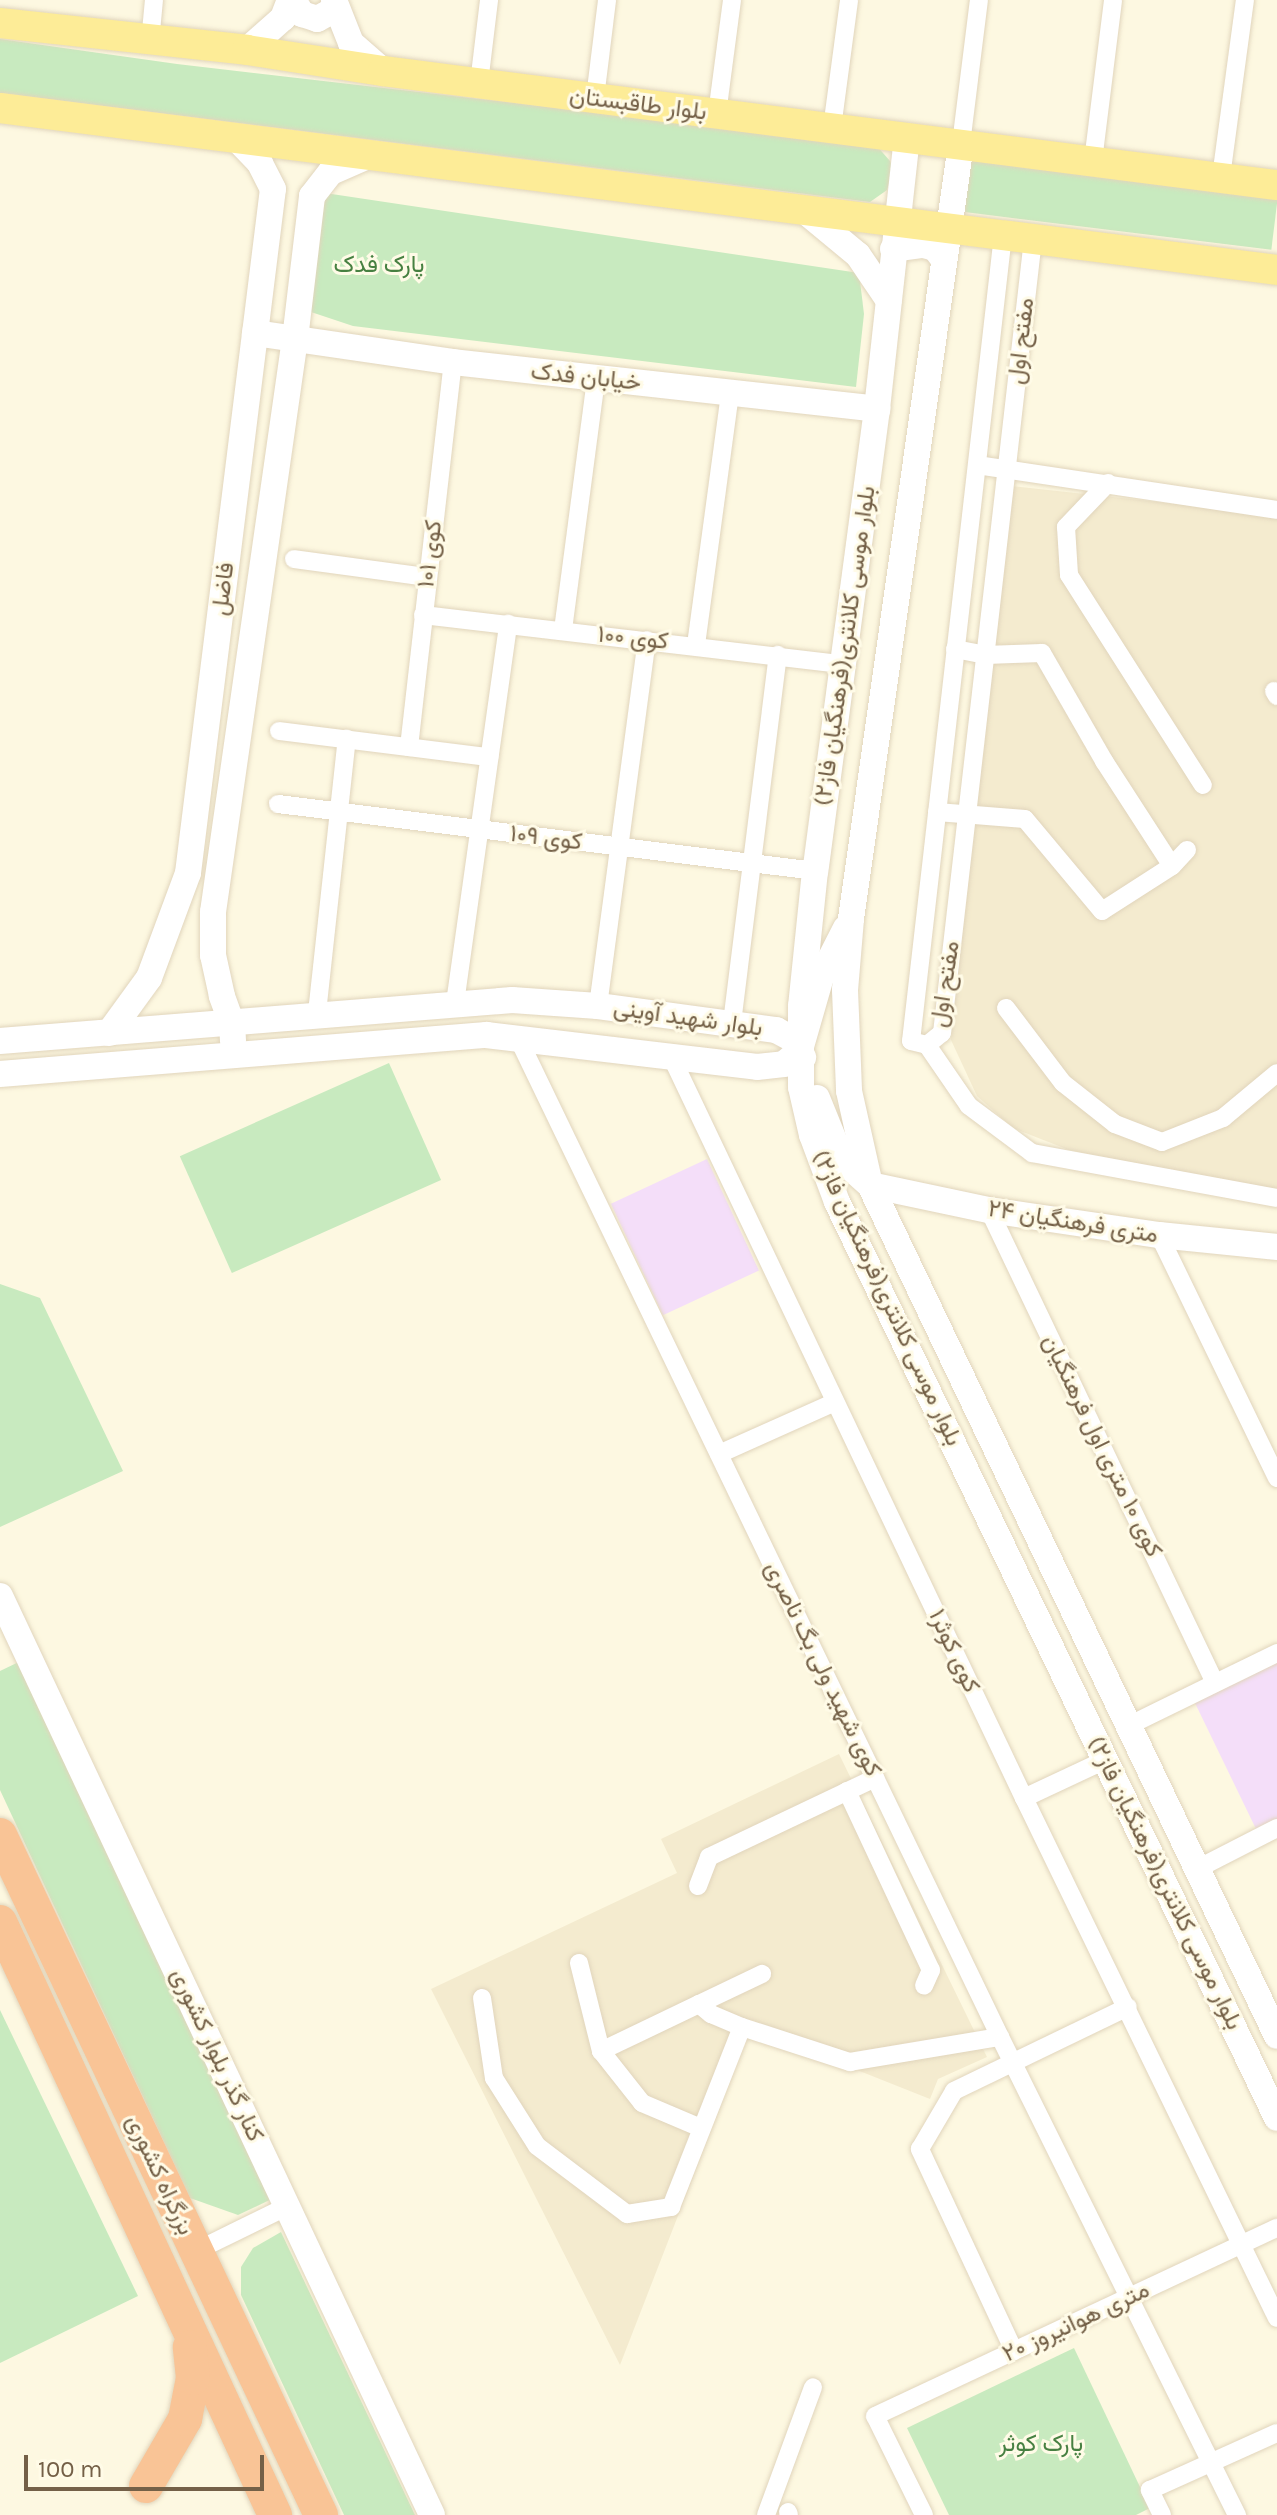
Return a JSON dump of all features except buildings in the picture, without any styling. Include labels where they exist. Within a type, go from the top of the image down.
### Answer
[{"type":"highway","name":"بزرگراه کشوری","points":[[0,1835],[315,2503]]},
{"type":"highway","name":"بزرگراه کشوری","points":[[0,1922],[274,2512]]},
{"type":"highway","points":[[146,2486],[178,2436],[191,2402],[193,2378],[187,2323]]},
{"type":"highway","points":[[217,2392],[233,2402],[244,2401],[252,2394],[257,2380]]},
{"type":"highway","points":[[274,2512],[277,2492],[288,2483],[296,2483],[315,2503]]},
{"type":"main road","points":[[247,50],[283,18],[291,0],[302,14],[317,19],[325,16],[334,3]]},
{"type":"main road","points":[[334,3],[351,43],[383,71]]},
{"type":"main road","name":"بلوار طاقبستان","points":[[0,23],[150,42],[247,50],[383,71],[1277,185]]},
{"type":"main road","points":[[0,108],[806,212],[935,248],[944,260]]},
{"type":"main road","name":"بلوار موسی کلانتری(فرهنگیان فاز۲)","points":[[907,137],[877,409],[815,871],[801,1006],[801,1087],[812,1135],[837,1202],[1277,2118]]},
{"type":"main road","name":"فاضل","points":[[109,1033],[149,978],[188,873],[273,189],[260,163],[236,138]]},
{"type":"main road","name":"بلوار موسی کلانتری(فرهنگیان فاز۲)","points":[[961,144],[851,919],[845,990],[847,1074],[870,1185],[1277,2036]]},
{"type":"main road","name":"فاضل","points":[[234,1055],[232,1024],[217,975],[213,912],[295,339],[312,196],[331,172],[370,155]]},
{"type":"main road","points":[[806,212],[858,255],[889,301]]},
{"type":"main road","points":[[894,235],[950,227],[1277,270]]},
{"type":"main road","name":"خیابان فدک","points":[[255,333],[453,362],[877,409]]},
{"type":"main road","points":[[851,919],[821,977],[800,1050],[842,1160],[870,1185]]},
{"type":"main road","name":"بلوار شهید آوینی","points":[[0,1041],[232,1024],[317,1013],[512,1000],[598,1006],[786,1032],[800,1050],[784,1064],[757,1067],[486,1035],[0,1074]]},
{"type":"main road","name":"۲۴ متری فرهنگیان","points":[[870,1185],[989,1210],[1159,1235],[1277,1247]]},
{"type":"main road","name":"کنار گذر بلوار کشوری","points":[[0,1596],[9,1637],[288,2206],[432,2515]]},
{"type":"street","points":[[150,42],[154,0]]},
{"type":"street","points":[[479,83],[489,0]]},
{"type":"street","points":[[595,98],[607,0]]},
{"type":"street","points":[[717,114],[732,0]]},
{"type":"street","points":[[832,128],[849,0]]},
{"type":"street","points":[[961,144],[979,0]]},
{"type":"street","points":[[1093,161],[1113,0]]},
{"type":"street","points":[[1221,177],[1245,0]]},
{"type":"street","name":"مفتح اول","points":[[1003,235],[911,1041],[927,1045],[942,1033],[1033,239]]},
{"type":"street","name":"کوی ۱۰۱","points":[[409,747],[453,362]]},
{"type":"street","points":[[563,630],[596,378]]},
{"type":"street","points":[[696,645],[730,393]]},
{"type":"street","points":[[977,465],[1277,510]]},
{"type":"street","points":[[1108,483],[1066,527],[1069,575],[1203,785]]},
{"type":"street","points":[[294,559],[428,577]]},
{"type":"street","name":"کوی ۱۰۰","points":[[423,615],[843,664]]},
{"type":"street","points":[[455,1003],[508,624]]},
{"type":"street","points":[[598,1006],[647,640]]},
{"type":"street","points":[[955,649],[985,655],[1042,653],[1104,761],[1172,866]]},
{"type":"street","points":[[732,1023],[778,655]]},
{"type":"street","points":[[279,731],[489,757]]},
{"type":"street","points":[[317,1013],[347,739]]},
{"type":"street","name":"کوی ۱۰۹","points":[[278,804],[815,871]]},
{"type":"street","points":[[937,812],[1025,819],[1102,911],[1172,866],[1187,850]]},
{"type":"street","points":[[1006,1008],[1063,1083],[1115,1124],[1162,1142],[1223,1118],[1277,1073]]},
{"type":"street","name":"کوی شهید ولی بگ ناصری","points":[[518,1038],[1000,2037],[1237,2515]]},
{"type":"street","points":[[927,1045],[969,1106],[1032,1153],[1277,1198]]},
{"type":"street","name":"کوی کوثر۱","points":[[671,1056],[1024,1798],[1277,2318]]},
{"type":"street","points":[[1154,1176],[1162,1142]]},
{"type":"street","name":"کوی ۱۰ متری اول فرهنگیان","points":[[989,1210],[1215,1683]]},
{"type":"street","points":[[1159,1235],[1277,1478]]},
{"type":"street","points":[[719,1454],[835,1402]]},
{"type":"street","points":[[1128,1726],[1277,1653]]},
{"type":"street","points":[[1024,1798],[1105,1760]]},
{"type":"street","points":[[698,1886],[709,1857],[875,1778]]},
{"type":"street","points":[[847,1791],[931,1970],[924,1986]]},
{"type":"street","points":[[1197,1869],[1277,1828]]},
{"type":"street","points":[[579,1963],[601,2051],[642,2103],[701,2128]]},
{"type":"street","points":[[601,2051],[762,1974]]},
{"type":"street","points":[[482,1998],[494,2078],[537,2146],[627,2214],[671,2207],[742,2027]]},
{"type":"street","points":[[699,2004],[711,2014],[742,2027],[850,2062],[1000,2037]]},
{"type":"street","points":[[1014,2351],[920,2149],[954,2091],[1128,2007]]},
{"type":"street","points":[[196,2251],[288,2206]]},
{"type":"street","name":"۲۰ متری هوانیروز","points":[[924,2515],[875,2416],[1277,2228]]},
{"type":"street","points":[[766,2515],[813,2387]]},
{"type":"street","points":[[1162,2515],[1150,2490],[1277,2433]]},
{"type":"shaded area","points":[[1011,486],[1277,515],[1277,1192],[1069,1150],[1013,1128],[977,1096],[951,1040]]},
{"type":"shaded area","points":[[707,1159],[759,1270],[663,1315],[611,1204]]},
{"type":"shaded area","points":[[1277,1661],[1277,1821],[1257,1831],[1194,1701]]},
{"type":"shaded area","points":[[839,1754],[987,2057],[938,2079],[930,2099],[751,2028],[620,2365],[431,1989],[677,1873],[661,1839]]},
{"type":"green space","points":[[0,39],[177,64],[876,145],[890,161],[893,172],[887,190],[870,202],[0,93]]},
{"type":"green space","points":[[967,160],[1277,198],[1271,250],[961,212]]},
{"type":"green space","name":"پارک فدک","points":[[325,193],[859,273],[864,314],[856,387],[353,326],[308,311]]},
{"type":"green space","points":[[389,1063],[441,1180],[232,1273],[180,1156]]},
{"type":"green space","points":[[0,1284],[40,1298],[123,1471],[0,1527]]},
{"type":"green space","points":[[25,1659],[276,2197],[238,2215],[190,2198],[0,1790],[0,1671]]},
{"type":"green space","points":[[0,2010],[138,2296],[0,2363]]},
{"type":"green space","points":[[281,2232],[415,2515],[344,2515],[241,2295],[241,2267],[253,2248]]},
{"type":"green space","name":"پارک کوثر","points":[[1074,2348],[1150,2508],[1136,2515],[949,2515],[907,2428]]}]
